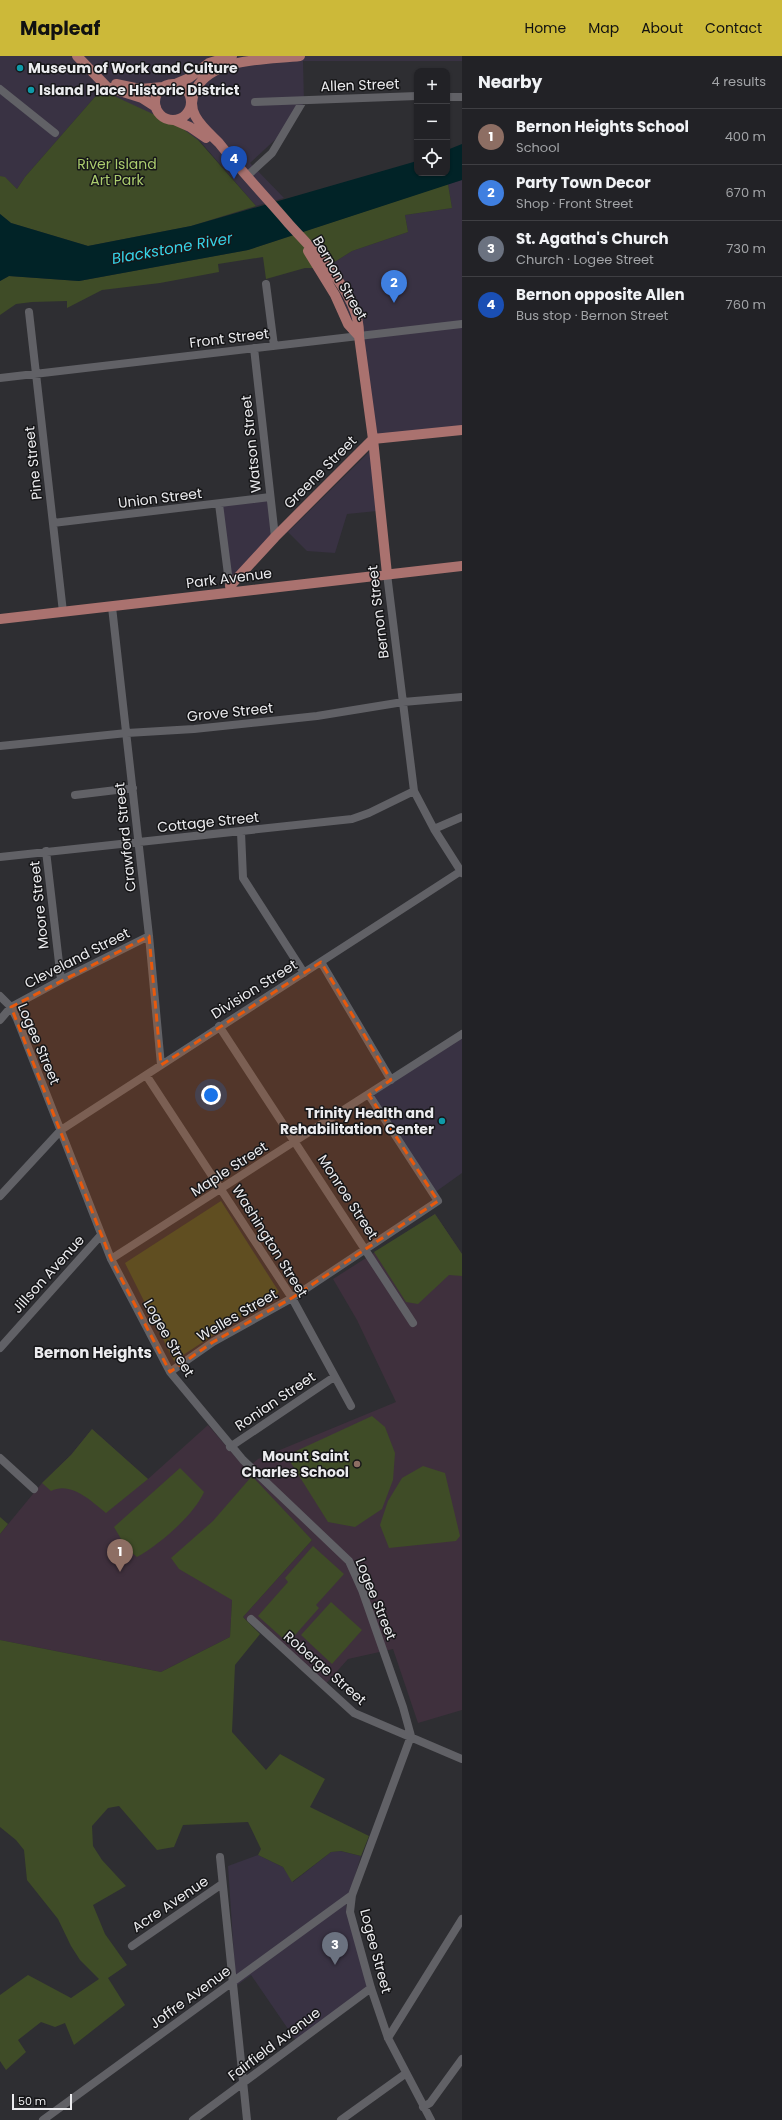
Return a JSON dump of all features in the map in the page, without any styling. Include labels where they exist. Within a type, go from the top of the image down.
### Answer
[{"type":"main road","points":[[77,56],[107,87],[142,98],[156,107],[162,116],[174,120],[185,115],[200,82],[218,69],[235,64],[300,56]]},
{"type":"main road","points":[[99,79],[140,89],[175,84],[189,78],[209,63],[232,56]]},
{"type":"main road","points":[[175,84],[187,90],[191,102]]},
{"type":"main road","points":[[156,107],[157,94],[163,86]]},
{"type":"main road","name":"Bernon Street","points":[[191,102],[197,120],[219,143],[297,233],[323,267],[348,324],[359,336],[373,439],[387,574]]},
{"type":"main road","name":"Bernon Street","points":[[174,120],[197,131],[229,155]]},
{"type":"main road","name":"Greene Street","points":[[230,589],[275,537],[373,439],[462,430]]},
{"type":"main road","name":"Park Avenue","points":[[0,620],[112,607],[230,589],[462,566]]},
{"type":"street","points":[[0,89],[55,133]]},
{"type":"street","name":"Allen Street","points":[[254,102],[414,96]]},
{"type":"street","points":[[450,97],[462,97]]},
{"type":"street","name":"Allen Street","points":[[247,176],[272,152],[303,101]]},
{"type":"street","points":[[266,284],[274,346]]},
{"type":"street","name":"Pine Street","points":[[29,312],[63,612]]},
{"type":"street","name":"Front Street","points":[[0,378],[462,324]]},
{"type":"street","name":"Watson Street","points":[[254,348],[275,537]]},
{"type":"street","name":"Union Street","points":[[53,523],[270,497]]},
{"type":"street","points":[[219,504],[230,589]]},
{"type":"street","name":"Bernon Street","points":[[387,574],[414,791],[434,829],[461,872]]},
{"type":"street","name":"Crawford Street","points":[[112,607],[139,842],[161,1065]]},
{"type":"street","name":"Grove Street","points":[[0,746],[127,733],[194,729],[317,716],[403,702],[462,696]]},
{"type":"street","points":[[75,795],[133,788]]},
{"type":"street","name":"Cottage Street","points":[[0,857],[46,851],[241,832],[352,818],[368,813],[414,791]]},
{"type":"street","points":[[434,829],[462,817]]},
{"type":"street","points":[[241,832],[243,878],[304,973]]},
{"type":"street","name":"Moore Street","points":[[46,851],[61,980]]},
{"type":"street","name":"Division Street","points":[[0,1196],[61,1130],[219,1026],[461,872]]},
{"type":"street","name":"Cleveland Street","points":[[0,1020],[11,1007],[149,936]]},
{"type":"street","points":[[321,962],[391,1080]]},
{"type":"street","name":"Logee Street","points":[[0,996],[11,1007],[111,1259],[170,1372],[230,1447],[349,1561],[382,1648],[411,1736],[352,1895],[350,1912],[371,1988],[388,2038],[405,2074],[431,2120]]},
{"type":"street","name":"Monroe Street","points":[[219,1026],[366,1248],[413,1323]]},
{"type":"street","name":"Maple Street","points":[[111,1259],[462,1034]]},
{"type":"street","name":"Washington Street","points":[[146,1075],[292,1298],[351,1406]]},
{"type":"street","name":"Welles Street","points":[[170,1372],[213,1342],[292,1298],[438,1201],[369,1095]]},
{"type":"street","name":"Jillson Avenue","points":[[0,1348],[3,1339],[101,1235]]},
{"type":"street","name":"Ronian Street","points":[[230,1447],[334,1377]]},
{"type":"street","points":[[0,1458],[34,1489]]},
{"type":"street","name":"Roberge Street","points":[[251,1619],[354,1713],[462,1759]]},
{"type":"street","points":[[220,1857],[247,2120]]},
{"type":"street","name":"Acre Avenue","points":[[132,1946],[222,1884]]},
{"type":"street","name":"Joffre Avenue","points":[[43,2120],[352,1895]]},
{"type":"street","points":[[388,2038],[462,1919]]},
{"type":"street","name":"Fairfield Avenue","points":[[193,2120],[371,1988]]},
{"type":"street","points":[[423,2107],[430,2103],[462,2059]]},
{"type":"street","points":[[341,2120],[405,2074]]},
{"type":"highlighted area","points":[[149,936],[161,1065],[321,962],[391,1080],[369,1095],[438,1201],[292,1298],[213,1342],[170,1372],[111,1259],[11,1007]]},
{"type":"shaded area","points":[[0,56],[462,56],[462,61],[303,61],[304,103],[278,137],[250,163],[284,198],[256,206],[200,141],[101,90],[25,177],[17,189],[5,178],[0,176]]},
{"type":"shaded area","points":[[462,180],[462,430],[370,439],[356,331],[340,292],[325,268],[352,251],[408,232],[405,215],[452,208],[448,184]]},
{"type":"shaded area","points":[[370,451],[377,511],[347,514],[335,553],[307,551],[288,532]]},
{"type":"shaded area","points":[[271,496],[278,537],[232,587],[218,502]]},
{"type":"shaded area","points":[[462,1036],[462,1173],[434,1193],[371,1095]]},
{"type":"shaded area","points":[[435,1214],[462,1254],[462,1710],[418,1723],[393,1649],[348,1659],[323,1687],[243,1617],[312,1540],[302,1530],[232,1600],[230,1637],[161,1672],[0,1640],[0,1534],[42,1483],[71,1455],[92,1429],[148,1479],[208,1425],[246,1469],[258,1459],[396,1402],[357,1320],[333,1279]]},
{"type":"shaded area","points":[[340,1851],[361,1856],[346,1906],[370,1992],[297,2042],[251,1975],[236,1986],[228,1866],[258,1855],[283,1867],[293,1882],[331,1852]]},
{"type":"green space","name":"River Island Art Park","points":[[101,90],[179,126],[198,140],[256,206],[191,226],[88,246],[11,223],[0,214],[0,176],[5,177],[17,189],[25,177]]},
{"type":"green space","points":[[448,184],[452,208],[405,215],[408,232],[352,251],[325,268],[305,268],[266,279],[263,257],[218,264],[219,272],[160,283],[102,290],[67,308],[67,301],[32,302],[16,304],[0,315],[0,281],[9,276],[79,281],[248,250]]},
{"type":"green space","points":[[221,1201],[279,1292],[174,1361],[125,1263]]},
{"type":"green space","points":[[435,1214],[462,1254],[462,1276],[449,1275],[418,1304],[406,1302],[374,1252]]},
{"type":"green space","points":[[372,1416],[385,1427],[395,1453],[393,1480],[382,1509],[355,1527],[328,1522],[291,1463],[294,1452]]},
{"type":"green space","points":[[92,1429],[148,1479],[106,1513],[87,1498],[73,1490],[58,1489],[51,1491],[42,1483],[71,1455]]},
{"type":"green space","points":[[423,1466],[445,1473],[460,1536],[456,1541],[389,1548],[380,1525],[388,1501],[402,1478]]},
{"type":"green space","points":[[180,1468],[204,1492],[192,1510],[175,1529],[146,1552],[137,1557],[127,1549],[114,1527]]},
{"type":"green space","points":[[252,1476],[312,1540],[243,1617],[260,1634],[235,1665],[232,1732],[266,1770],[280,1754],[325,1779],[310,1807],[369,1836],[361,1856],[341,1851],[331,1852],[292,1882],[283,1867],[258,1855],[261,1849],[248,1822],[183,1825],[174,1847],[157,1850],[119,1806],[108,1808],[92,1826],[93,1846],[102,1860],[126,1886],[93,1905],[105,1934],[127,1965],[108,1978],[125,2005],[74,2045],[65,2023],[55,2027],[41,2022],[18,2040],[26,2052],[6,2070],[0,2061],[0,1995],[28,1975],[71,1998],[99,1979],[80,1960],[71,1946],[58,1919],[27,1880],[24,1850],[16,1840],[0,1827],[0,1640],[161,1672],[230,1637],[232,1600],[179,1569],[171,1558],[213,1521]]},
{"type":"green space","points":[[0,1517],[8,1524],[0,1534]]},
{"type":"green space","points":[[313,1546],[344,1574],[316,1605],[319,1608],[288,1643],[258,1616],[288,1582],[285,1578]]},
{"type":"green space","points":[[331,1602],[362,1630],[332,1664],[301,1635]]},
{"type":"water","name":"Blackstone River","points":[[462,144],[462,180],[248,250],[79,281],[9,276],[0,281],[0,214],[11,223],[88,246],[191,226],[414,162],[414,176],[450,176],[450,149]]},
{"type":"place","name":"Museum of Work and Culture","points":[[20,68]]},
{"type":"place","name":"Island Place Historic District","points":[[31,90]]},
{"type":"place","name":"Bernon opposite Allen","points":[[234,179]]},
{"type":"place","name":"Party Town Decor","points":[[394,303]]},
{"type":"place","name":"Trinity Health and Rehabilitation Center","points":[[442,1121]]},
{"type":"place","name":"Mount Saint Charles School","points":[[357,1464]]},
{"type":"place","name":"Bernon Heights School","points":[[120,1572]]},
{"type":"place","name":"St. Agatha's Church","points":[[335,1965]]},
{"type":"district","name":"Bernon Heights","points":[[93,1352]]}]
